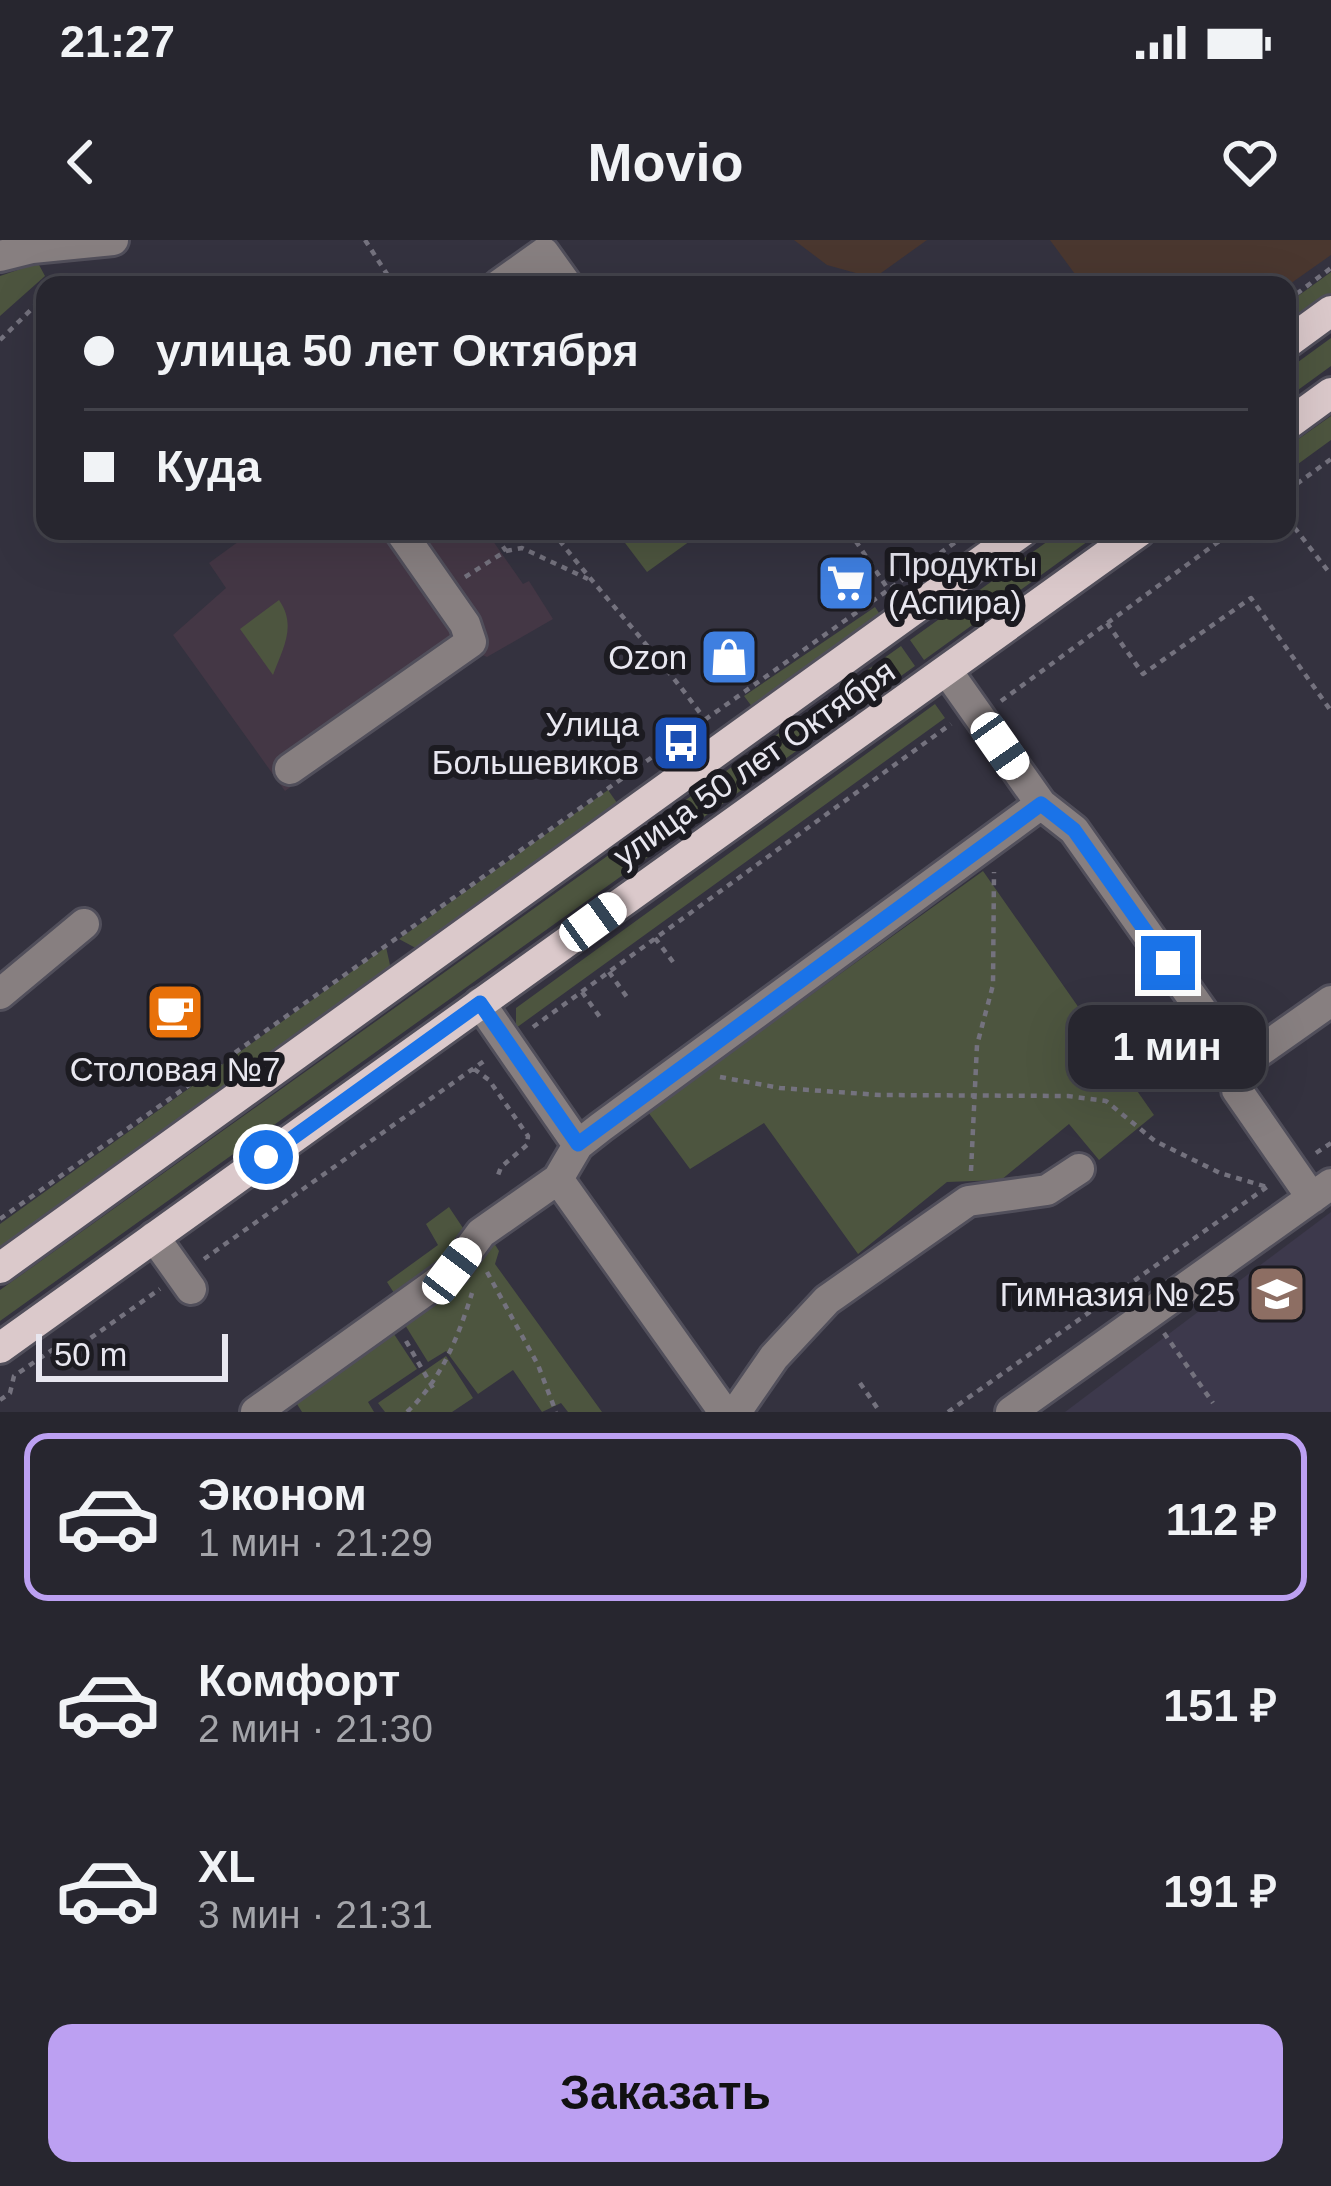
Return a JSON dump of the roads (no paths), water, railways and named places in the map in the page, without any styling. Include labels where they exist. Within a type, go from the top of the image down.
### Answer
[{"type":"main road","points":[[1296,336],[1331,311]]},
{"type":"main road","points":[[1296,418],[1331,393]]},
{"type":"main road","name":"улица 50 лет Октября","points":[[0,1268],[1011,540]]},
{"type":"main road","name":"улица 50 лет Октября","points":[[0,1348],[1128,540]]},
{"type":"street","points":[[7,250],[112,240]]},
{"type":"street","points":[[512,276],[544,253],[561,276]]},
{"type":"street","points":[[290,769],[471,641],[406,540]]},
{"type":"street","points":[[946,671],[970,717],[1041,804],[1074,830],[1240,1064],[1237,1090],[1280,1179],[1322,1191]]},
{"type":"street","points":[[256,1412],[452,1271],[481,1233],[558,1179],[578,1144],[1041,804]]},
{"type":"street","points":[[0,994],[84,924]]},
{"type":"street","points":[[1240,1064],[1331,1001]]},
{"type":"street","points":[[480,1003],[578,1144]]},
{"type":"street","points":[[736,1412],[774,1357],[827,1300],[968,1201],[1048,1190],[1079,1169]]},
{"type":"street","points":[[558,1179],[724,1412]]},
{"type":"street","points":[[1011,1412],[1322,1191]]},
{"type":"street","points":[[154,1238],[186,1282]]},
{"type":"place","name":"Продукты (Аспира)","points":[[846,583]]},
{"type":"place","name":"Ozon","points":[[729,657]]},
{"type":"place","name":"Улица Большевиков","points":[[681,743]]},
{"type":"place","name":"Столовая №7","points":[[175,1012]]},
{"type":"place","name":"Гимназия № 25","points":[[1277,1294]]}]
